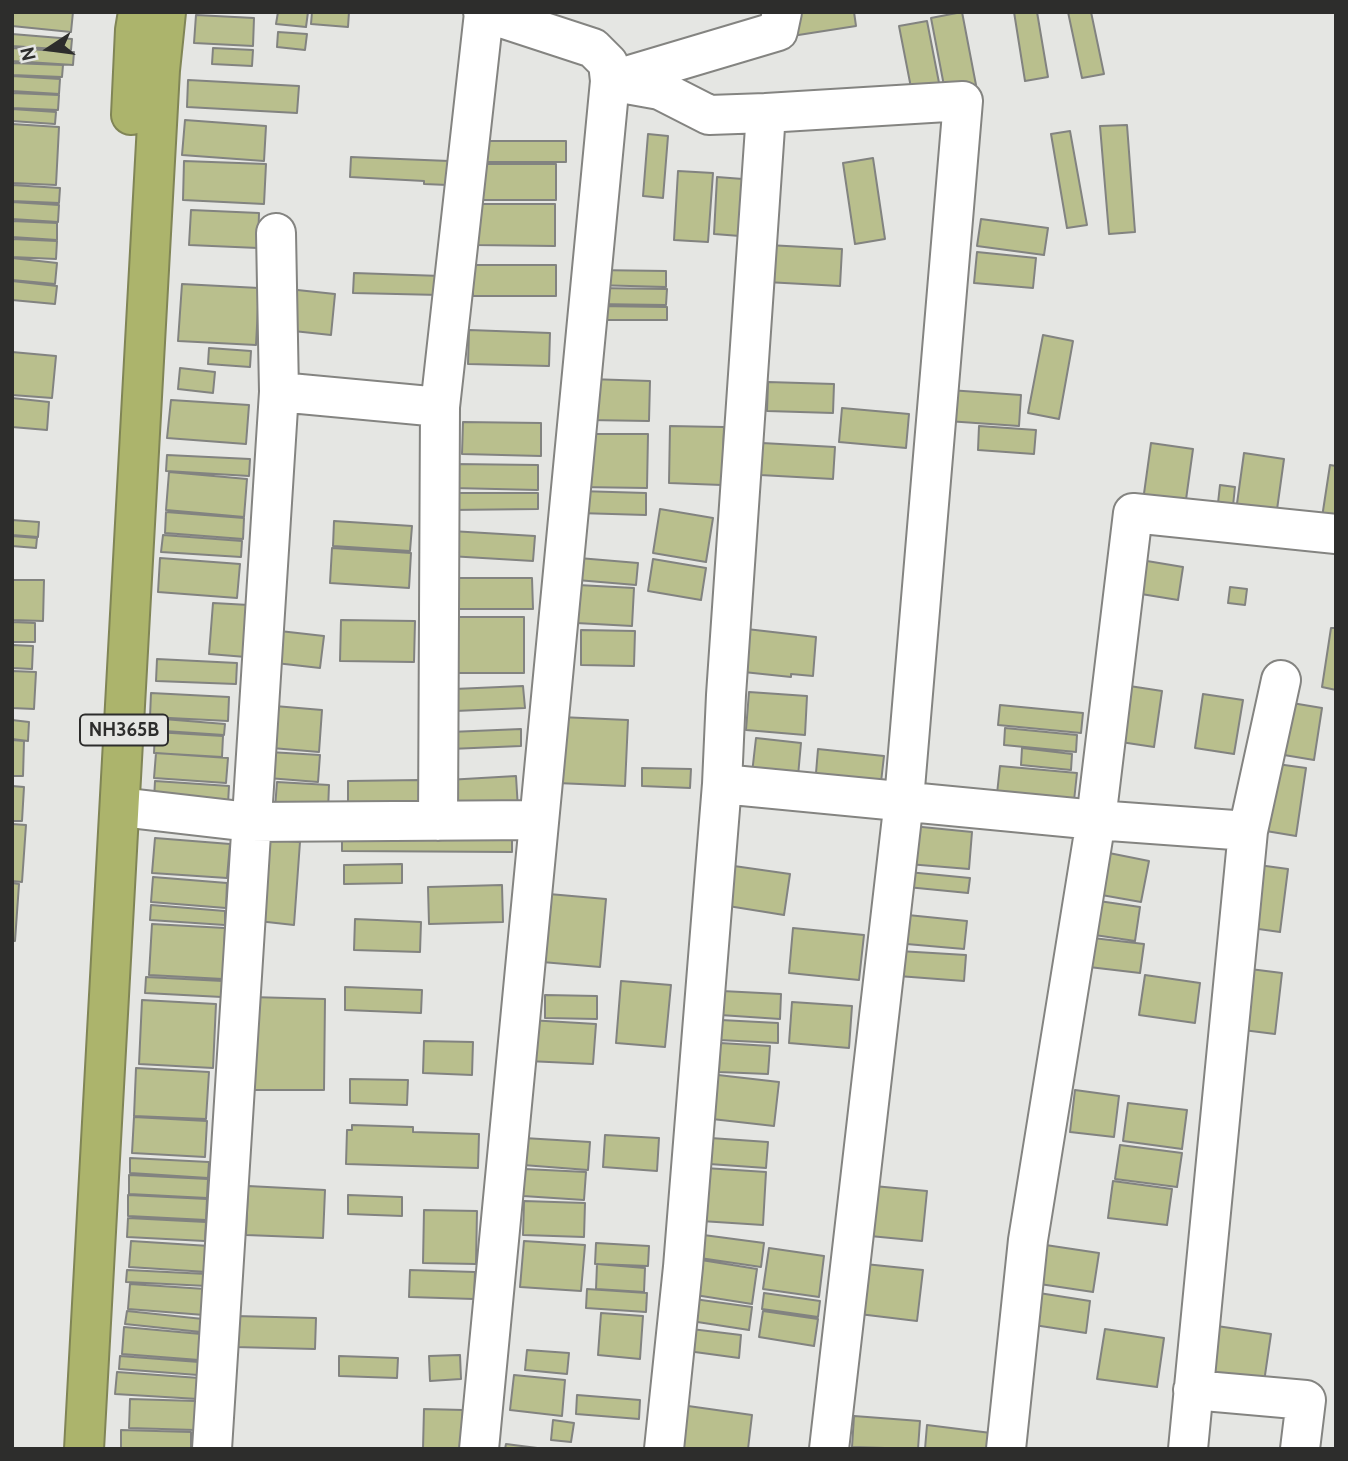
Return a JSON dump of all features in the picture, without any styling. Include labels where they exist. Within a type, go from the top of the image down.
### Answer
[{"type":"highway","name":"NH365B","points":[[58,1449],[98,821],[138,12]]},
{"type":"highway","name":"NH365B","points":[[85,1449],[160,70],[166,12]]},
{"type":"street","points":[[610,81],[778,31],[782,12]]},
{"type":"street","points":[[438,821],[440,407],[484,13],[593,48],[607,63],[610,81],[479,1449]]},
{"type":"street","points":[[610,81],[660,90],[709,115],[963,102],[904,800],[829,1449]]},
{"type":"street","points":[[664,1449],[683,1267],[722,784],[766,113]]},
{"type":"street","points":[[212,1449],[279,392],[276,233]]},
{"type":"street","points":[[279,392],[440,407]]},
{"type":"street","points":[[1006,1449],[1028,1240],[1096,820],[1133,513],[1336,534]]},
{"type":"street","points":[[1188,1449],[1248,831],[1281,680]]},
{"type":"street","points":[[722,784],[1096,820],[1248,831]]},
{"type":"street","points":[[120,807],[250,822],[538,820]]},
{"type":"street","points":[[1194,1390],[1321,1402],[1300,1449]]},
{"type":"building","points":[[12,12],[73,12],[71,32],[12,26]]},
{"type":"building","points":[[278,12],[308,12],[306,27],[276,24]]},
{"type":"building","points":[[312,12],[349,12],[348,27],[311,24]]},
{"type":"building","points":[[788,12],[854,12],[856,26],[792,36]]},
{"type":"building","points":[[962,12],[976,85],[945,91],[931,18]]},
{"type":"building","points":[[1014,12],[1037,12],[1048,77],[1025,81]]},
{"type":"building","points":[[1068,12],[1091,12],[1104,74],[1082,78]]},
{"type":"building","points":[[196,15],[254,18],[253,46],[194,43]]},
{"type":"building","points":[[927,21],[941,93],[913,98],[899,26]]},
{"type":"building","points":[[278,32],[307,34],[305,50],[277,47]]},
{"type":"building","points":[[12,34],[72,39],[71,50],[12,46]]},
{"type":"building","points":[[12,48],[74,52],[73,65],[12,61]]},
{"type":"building","points":[[213,48],[253,50],[252,66],[212,64]]},
{"type":"building","points":[[12,63],[63,65],[62,77],[12,75]]},
{"type":"building","points":[[12,76],[60,79],[59,94],[12,91]]},
{"type":"building","points":[[188,80],[299,86],[297,113],[187,107]]},
{"type":"building","points":[[12,93],[59,95],[58,110],[12,108]]},
{"type":"building","points":[[12,109],[56,112],[55,124],[12,121]]},
{"type":"building","points":[[185,120],[266,126],[264,161],[182,155]]},
{"type":"building","points":[[12,124],[59,127],[56,185],[12,183]]},
{"type":"building","points":[[1127,125],[1135,232],[1109,234],[1100,126]]},
{"type":"building","points":[[1070,131],[1087,225],[1067,228],[1051,134]]},
{"type":"building","points":[[648,134],[668,136],[663,198],[643,196]]},
{"type":"building","points":[[479,141],[566,141],[566,162],[479,162]]},
{"type":"building","points":[[351,157],[449,161],[448,185],[350,177]]},
{"type":"building","points":[[873,158],[885,239],[855,244],[843,163]]},
{"type":"building","points":[[184,161],[266,164],[264,204],[183,200]]},
{"type":"building","points":[[475,164],[556,164],[556,200],[475,200]]},
{"type":"building","points":[[678,171],[713,173],[708,242],[674,240]]},
{"type":"building","points":[[717,177],[743,179],[740,236],[714,234]]},
{"type":"building","points":[[12,185],[60,188],[59,203],[12,201]]},
{"type":"building","points":[[12,202],[59,205],[58,222],[12,219]]},
{"type":"building","points":[[475,204],[555,204],[555,246],[474,245]]},
{"type":"building","points":[[191,210],[259,213],[258,248],[189,245]]},
{"type":"building","points":[[981,219],[1048,228],[1044,255],[977,246]]},
{"type":"building","points":[[12,221],[57,223],[57,240],[12,237]]},
{"type":"building","points":[[12,239],[57,241],[56,259],[12,257]]},
{"type":"building","points":[[768,245],[842,249],[840,286],[766,282]]},
{"type":"building","points":[[977,252],[1036,258],[1033,288],[974,283]]},
{"type":"building","points":[[12,258],[57,263],[55,284],[12,280]]},
{"type":"building","points":[[473,265],[556,265],[556,296],[473,296]]},
{"type":"building","points":[[594,270],[666,271],[666,287],[594,285]]},
{"type":"building","points":[[354,273],[441,276],[440,295],[353,293]]},
{"type":"building","points":[[12,281],[57,286],[55,304],[12,300]]},
{"type":"building","points":[[182,284],[259,288],[256,345],[178,341]]},
{"type":"building","points":[[594,288],[667,289],[666,305],[594,304]]},
{"type":"building","points":[[288,289],[335,294],[331,335],[284,330]]},
{"type":"building","points":[[598,306],[667,307],[667,320],[598,320]]},
{"type":"building","points":[[469,330],[550,333],[549,366],[468,364]]},
{"type":"building","points":[[1043,335],[1073,341],[1059,419],[1028,413]]},
{"type":"building","points":[[209,348],[251,351],[250,367],[208,364]]},
{"type":"building","points":[[12,352],[56,356],[52,398],[12,395]]},
{"type":"building","points":[[180,368],[215,372],[213,393],[178,389]]},
{"type":"building","points":[[589,379],[650,381],[649,421],[588,420]]},
{"type":"building","points":[[768,382],[834,384],[833,413],[767,411]]},
{"type":"building","points":[[949,390],[1021,395],[1019,426],[947,421]]},
{"type":"building","points":[[12,398],[49,402],[47,430],[12,427]]},
{"type":"building","points":[[171,400],[249,405],[246,444],[167,438]]},
{"type":"building","points":[[842,408],[909,414],[906,448],[839,442]]},
{"type":"building","points":[[463,422],[541,423],[541,456],[462,454]]},
{"type":"building","points":[[670,426],[724,427],[722,485],[669,483]]},
{"type":"building","points":[[979,426],[1036,430],[1034,454],[978,450]]},
{"type":"building","points":[[580,434],[648,434],[647,488],[579,487]]},
{"type":"building","points":[[762,443],[835,447],[833,479],[760,475]]},
{"type":"building","points":[[1151,443],[1193,449],[1184,514],[1142,508]]},
{"type":"building","points":[[1244,453],[1284,459],[1275,524],[1235,518]]},
{"type":"building","points":[[167,455],[250,459],[249,476],[166,471]]},
{"type":"building","points":[[454,464],[538,465],[538,490],[453,488]]},
{"type":"building","points":[[1330,465],[1336,466],[1336,527],[1321,524]]},
{"type":"building","points":[[169,472],[247,479],[244,517],[166,510]]},
{"type":"building","points":[[1220,485],[1235,487],[1232,515],[1217,512]]},
{"type":"building","points":[[579,491],[646,493],[646,515],[578,513]]},
{"type":"building","points":[[450,493],[538,493],[538,509],[450,510]]},
{"type":"building","points":[[660,509],[713,518],[706,562],[653,553]]},
{"type":"building","points":[[166,512],[244,518],[243,539],[165,533]]},
{"type":"building","points":[[12,520],[39,522],[38,537],[12,535]]},
{"type":"building","points":[[334,521],[412,526],[410,551],[333,546]]},
{"type":"building","points":[[451,531],[535,536],[533,561],[449,556]]},
{"type":"building","points":[[163,535],[242,541],[241,557],[161,552]]},
{"type":"building","points":[[12,536],[37,538],[36,548],[12,546]]},
{"type":"building","points":[[332,548],[411,553],[409,588],[330,583]]},
{"type":"building","points":[[160,558],[240,564],[237,598],[158,592]]},
{"type":"building","points":[[579,558],[638,563],[636,585],[577,580]]},
{"type":"building","points":[[653,559],[706,568],[701,600],[648,591]]},
{"type":"building","points":[[1141,560],[1183,567],[1178,600],[1135,593]]},
{"type":"building","points":[[446,578],[532,578],[533,609],[446,609]]},
{"type":"building","points":[[12,580],[44,580],[43,621],[12,620]]},
{"type":"building","points":[[578,585],[634,588],[632,626],[576,623]]},
{"type":"building","points":[[1230,587],[1247,589],[1245,605],[1228,603]]},
{"type":"building","points":[[213,603],[249,605],[246,657],[209,654]]},
{"type":"building","points":[[456,617],[524,617],[524,673],[456,673]]},
{"type":"building","points":[[341,620],[415,621],[414,662],[340,661]]},
{"type":"building","points":[[12,622],[35,623],[35,642],[12,642]]},
{"type":"building","points":[[738,628],[816,637],[813,676],[791,674],[791,677],[734,671]]},
{"type":"building","points":[[1331,628],[1336,628],[1336,690],[1322,687]]},
{"type":"building","points":[[271,630],[324,636],[320,668],[267,662]]},
{"type":"building","points":[[581,630],[635,631],[634,666],[581,665]]},
{"type":"building","points":[[12,645],[33,646],[32,669],[12,668]]},
{"type":"building","points":[[157,659],[237,663],[236,684],[156,681]]},
{"type":"building","points":[[12,671],[36,672],[34,709],[12,708]]},
{"type":"building","points":[[1123,685],[1162,691],[1154,747],[1114,741]]},
{"type":"building","points":[[523,686],[525,708],[455,711],[454,689]]},
{"type":"building","points":[[749,692],[807,696],[805,735],[746,730]]},
{"type":"building","points":[[151,693],[229,697],[228,721],[150,717]]},
{"type":"building","points":[[1203,694],[1243,700],[1234,754],[1195,748]]},
{"type":"building","points":[[1286,702],[1322,708],[1314,760],[1278,754]]},
{"type":"building","points":[[263,705],[322,710],[319,752],[260,747]]},
{"type":"building","points":[[1000,705],[1083,713],[1081,733],[998,725]]},
{"type":"building","points":[[560,717],[628,720],[625,786],[557,783]]},
{"type":"building","points":[[151,718],[225,724],[224,735],[149,730]]},
{"type":"building","points":[[12,720],[29,722],[28,741],[12,739]]},
{"type":"building","points":[[1005,728],[1077,735],[1076,752],[1004,745]]},
{"type":"building","points":[[521,729],[521,746],[450,749],[450,732]]},
{"type":"building","points":[[155,732],[223,736],[222,757],[154,753]]},
{"type":"building","points":[[756,738],[801,743],[797,787],[751,782]]},
{"type":"building","points":[[12,740],[24,741],[23,776],[12,776]]},
{"type":"building","points":[[1022,748],[1072,754],[1071,770],[1021,765]]},
{"type":"building","points":[[818,749],[884,756],[880,791],[815,785]]},
{"type":"building","points":[[269,752],[320,755],[318,782],[268,778]]},
{"type":"building","points":[[156,753],[228,758],[226,783],[154,778]]},
{"type":"building","points":[[1277,764],[1306,768],[1296,836],[1266,831]]},
{"type":"building","points":[[1000,766],[1077,773],[1073,810],[996,803]]},
{"type":"building","points":[[642,768],[691,769],[690,788],[642,786]]},
{"type":"building","points":[[516,776],[518,809],[449,812],[447,780]]},
{"type":"building","points":[[421,780],[421,816],[348,816],[348,781]]},
{"type":"building","points":[[155,781],[229,786],[228,804],[154,799]]},
{"type":"building","points":[[277,782],[329,785],[328,811],[275,808]]},
{"type":"building","points":[[12,786],[24,787],[22,821],[12,821]]},
{"type":"building","points":[[12,824],[26,825],[22,882],[12,881]]},
{"type":"building","points":[[912,826],[972,832],[969,869],[908,864]]},
{"type":"building","points":[[342,834],[512,834],[512,852],[342,851]]},
{"type":"building","points":[[155,838],[230,844],[227,878],[152,873]]},
{"type":"building","points":[[264,839],[300,842],[294,925],[258,921]]},
{"type":"building","points":[[1104,852],[1149,861],[1141,902],[1096,894]]},
{"type":"building","points":[[402,864],[402,883],[344,884],[344,865]]},
{"type":"building","points":[[1251,864],[1288,869],[1280,932],[1244,927]]},
{"type":"building","points":[[727,865],[790,874],[784,915],[722,905]]},
{"type":"building","points":[[908,872],[970,878],[968,893],[907,887]]},
{"type":"building","points":[[153,877],[227,883],[226,908],[151,902]]},
{"type":"building","points":[[12,883],[19,884],[15,941],[12,941]]},
{"type":"building","points":[[502,885],[503,922],[429,924],[428,887]]},
{"type":"building","points":[[549,894],[606,899],[600,967],[542,962]]},
{"type":"building","points":[[1092,900],[1140,907],[1135,941],[1088,934]]},
{"type":"building","points":[[151,905],[225,911],[225,925],[150,920]]},
{"type":"building","points":[[898,914],[967,921],[964,949],[895,943]]},
{"type":"building","points":[[355,919],[421,922],[420,952],[354,950]]},
{"type":"building","points":[[152,924],[225,928],[223,979],[149,975]]},
{"type":"building","points":[[793,928],[864,935],[859,980],[789,973]]},
{"type":"building","points":[[1093,938],[1144,944],[1140,973],[1089,967]]},
{"type":"building","points":[[899,951],[966,955],[964,981],[898,976]]},
{"type":"building","points":[[1242,968],[1282,973],[1275,1034],[1235,1029]]},
{"type":"building","points":[[1145,975],[1200,983],[1195,1023],[1139,1015]]},
{"type":"building","points":[[146,977],[223,981],[222,997],[145,993]]},
{"type":"building","points":[[621,981],[671,985],[665,1047],[616,1043]]},
{"type":"building","points":[[345,987],[422,990],[421,1013],[345,1010]]},
{"type":"building","points":[[722,991],[781,994],[780,1019],[720,1015]]},
{"type":"building","points":[[545,995],[597,996],[597,1019],[545,1018]]},
{"type":"building","points":[[250,997],[325,999],[324,1090],[249,1090]]},
{"type":"building","points":[[142,1000],[216,1004],[213,1068],[139,1064]]},
{"type":"building","points":[[792,1002],[852,1006],[849,1048],[789,1043]]},
{"type":"building","points":[[529,1020],[596,1024],[593,1064],[527,1061]]},
{"type":"building","points":[[721,1020],[778,1023],[778,1043],[719,1040]]},
{"type":"building","points":[[424,1041],[473,1042],[472,1075],[423,1073]]},
{"type":"building","points":[[720,1043],[770,1046],[768,1074],[719,1072]]},
{"type":"building","points":[[136,1068],[209,1072],[206,1119],[134,1116]]},
{"type":"building","points":[[718,1075],[779,1082],[774,1126],[712,1119]]},
{"type":"building","points":[[350,1079],[408,1080],[407,1105],[350,1103]]},
{"type":"building","points":[[1075,1090],[1119,1096],[1114,1137],[1070,1132]]},
{"type":"building","points":[[1128,1103],[1187,1110],[1182,1149],[1123,1141]]},
{"type":"building","points":[[134,1117],[207,1121],[205,1157],[132,1153]]},
{"type":"building","points":[[352,1125],[413,1127],[413,1132],[479,1134],[478,1168],[346,1164],[347,1130],[352,1130]]},
{"type":"building","points":[[605,1135],[659,1138],[657,1171],[603,1167]]},
{"type":"building","points":[[696,1137],[768,1142],[766,1168],[695,1163]]},
{"type":"building","points":[[524,1138],[590,1142],[588,1170],[523,1165]]},
{"type":"building","points":[[1120,1145],[1182,1153],[1177,1187],[1115,1179]]},
{"type":"building","points":[[130,1158],[209,1162],[208,1178],[130,1173]]},
{"type":"building","points":[[705,1168],[766,1172],[763,1225],[701,1221]]},
{"type":"building","points":[[525,1169],[586,1172],[584,1200],[523,1196]]},
{"type":"building","points":[[129,1175],[208,1179],[207,1198],[129,1194]]},
{"type":"building","points":[[1113,1181],[1172,1189],[1167,1225],[1108,1218]]},
{"type":"building","points":[[248,1186],[325,1190],[323,1238],[246,1235]]},
{"type":"building","points":[[874,1186],[927,1191],[922,1241],[870,1236]]},
{"type":"building","points":[[128,1195],[207,1199],[206,1220],[128,1216]]},
{"type":"building","points":[[348,1195],[402,1197],[402,1216],[348,1214]]},
{"type":"building","points":[[524,1201],[585,1203],[584,1237],[523,1235]]},
{"type":"building","points":[[424,1210],[477,1211],[476,1264],[423,1263]]},
{"type":"building","points":[[128,1218],[206,1222],[205,1241],[127,1237]]},
{"type":"building","points":[[696,1234],[764,1243],[761,1267],[693,1257]]},
{"type":"building","points":[[131,1241],[209,1246],[207,1272],[129,1267]]},
{"type":"building","points":[[524,1241],[585,1245],[581,1291],[520,1287]]},
{"type":"building","points":[[596,1243],[649,1246],[648,1266],[595,1264]]},
{"type":"building","points":[[1039,1244],[1099,1253],[1093,1292],[1033,1283]]},
{"type":"building","points":[[769,1248],[824,1256],[819,1297],[763,1289]]},
{"type":"building","points":[[695,1259],[757,1269],[752,1304],[689,1294]]},
{"type":"building","points":[[597,1264],[645,1268],[644,1292],[596,1289]]},
{"type":"building","points":[[865,1264],[923,1270],[917,1321],[859,1314]]},
{"type":"building","points":[[127,1270],[207,1274],[207,1286],[126,1282]]},
{"type":"building","points":[[410,1270],[475,1272],[474,1299],[409,1297]]},
{"type":"building","points":[[130,1284],[205,1289],[204,1315],[128,1309]]},
{"type":"building","points":[[587,1289],[647,1293],[646,1312],[586,1308]]},
{"type":"building","points":[[764,1293],[820,1301],[818,1317],[762,1309]]},
{"type":"building","points":[[1039,1293],[1090,1301],[1086,1333],[1034,1325]]},
{"type":"building","points":[[694,1299],[752,1307],[749,1330],[691,1321]]},
{"type":"building","points":[[127,1311],[203,1319],[201,1332],[125,1324]]},
{"type":"building","points":[[763,1311],[818,1319],[814,1346],[759,1337]]},
{"type":"building","points":[[601,1313],[643,1316],[640,1359],[598,1355]]},
{"type":"building","points":[[235,1316],[316,1318],[315,1349],[234,1347]]},
{"type":"building","points":[[1217,1326],[1271,1334],[1264,1382],[1210,1373]]},
{"type":"building","points":[[124,1327],[201,1334],[199,1360],[122,1354]]},
{"type":"building","points":[[683,1328],[741,1335],[739,1358],[680,1350]]},
{"type":"building","points":[[1105,1329],[1164,1338],[1157,1387],[1097,1379]]},
{"type":"building","points":[[527,1350],[569,1353],[567,1374],[525,1370]]},
{"type":"building","points":[[460,1355],[461,1379],[430,1381],[429,1356]]},
{"type":"building","points":[[120,1356],[199,1362],[198,1375],[119,1369]]},
{"type":"building","points":[[339,1356],[398,1358],[397,1378],[339,1376]]},
{"type":"building","points":[[117,1372],[199,1378],[198,1399],[115,1394]]},
{"type":"building","points":[[514,1375],[565,1380],[562,1416],[510,1410]]},
{"type":"building","points":[[577,1395],[640,1400],[639,1419],[576,1414]]},
{"type":"building","points":[[130,1399],[196,1401],[195,1430],[129,1428]]},
{"type":"building","points":[[681,1405],[752,1415],[748,1449],[676,1449]]},
{"type":"building","points":[[424,1409],[463,1410],[461,1449],[423,1449]]},
{"type":"building","points":[[854,1416],[920,1421],[918,1449],[852,1447]]},
{"type":"building","points":[[553,1420],[574,1423],[571,1442],[551,1440]]},
{"type":"building","points":[[927,1425],[991,1433],[990,1449],[925,1449]]},
{"type":"building","points":[[121,1430],[191,1432],[191,1449],[121,1449]]},
{"type":"building","points":[[506,1444],[545,1449],[505,1449]]}]
